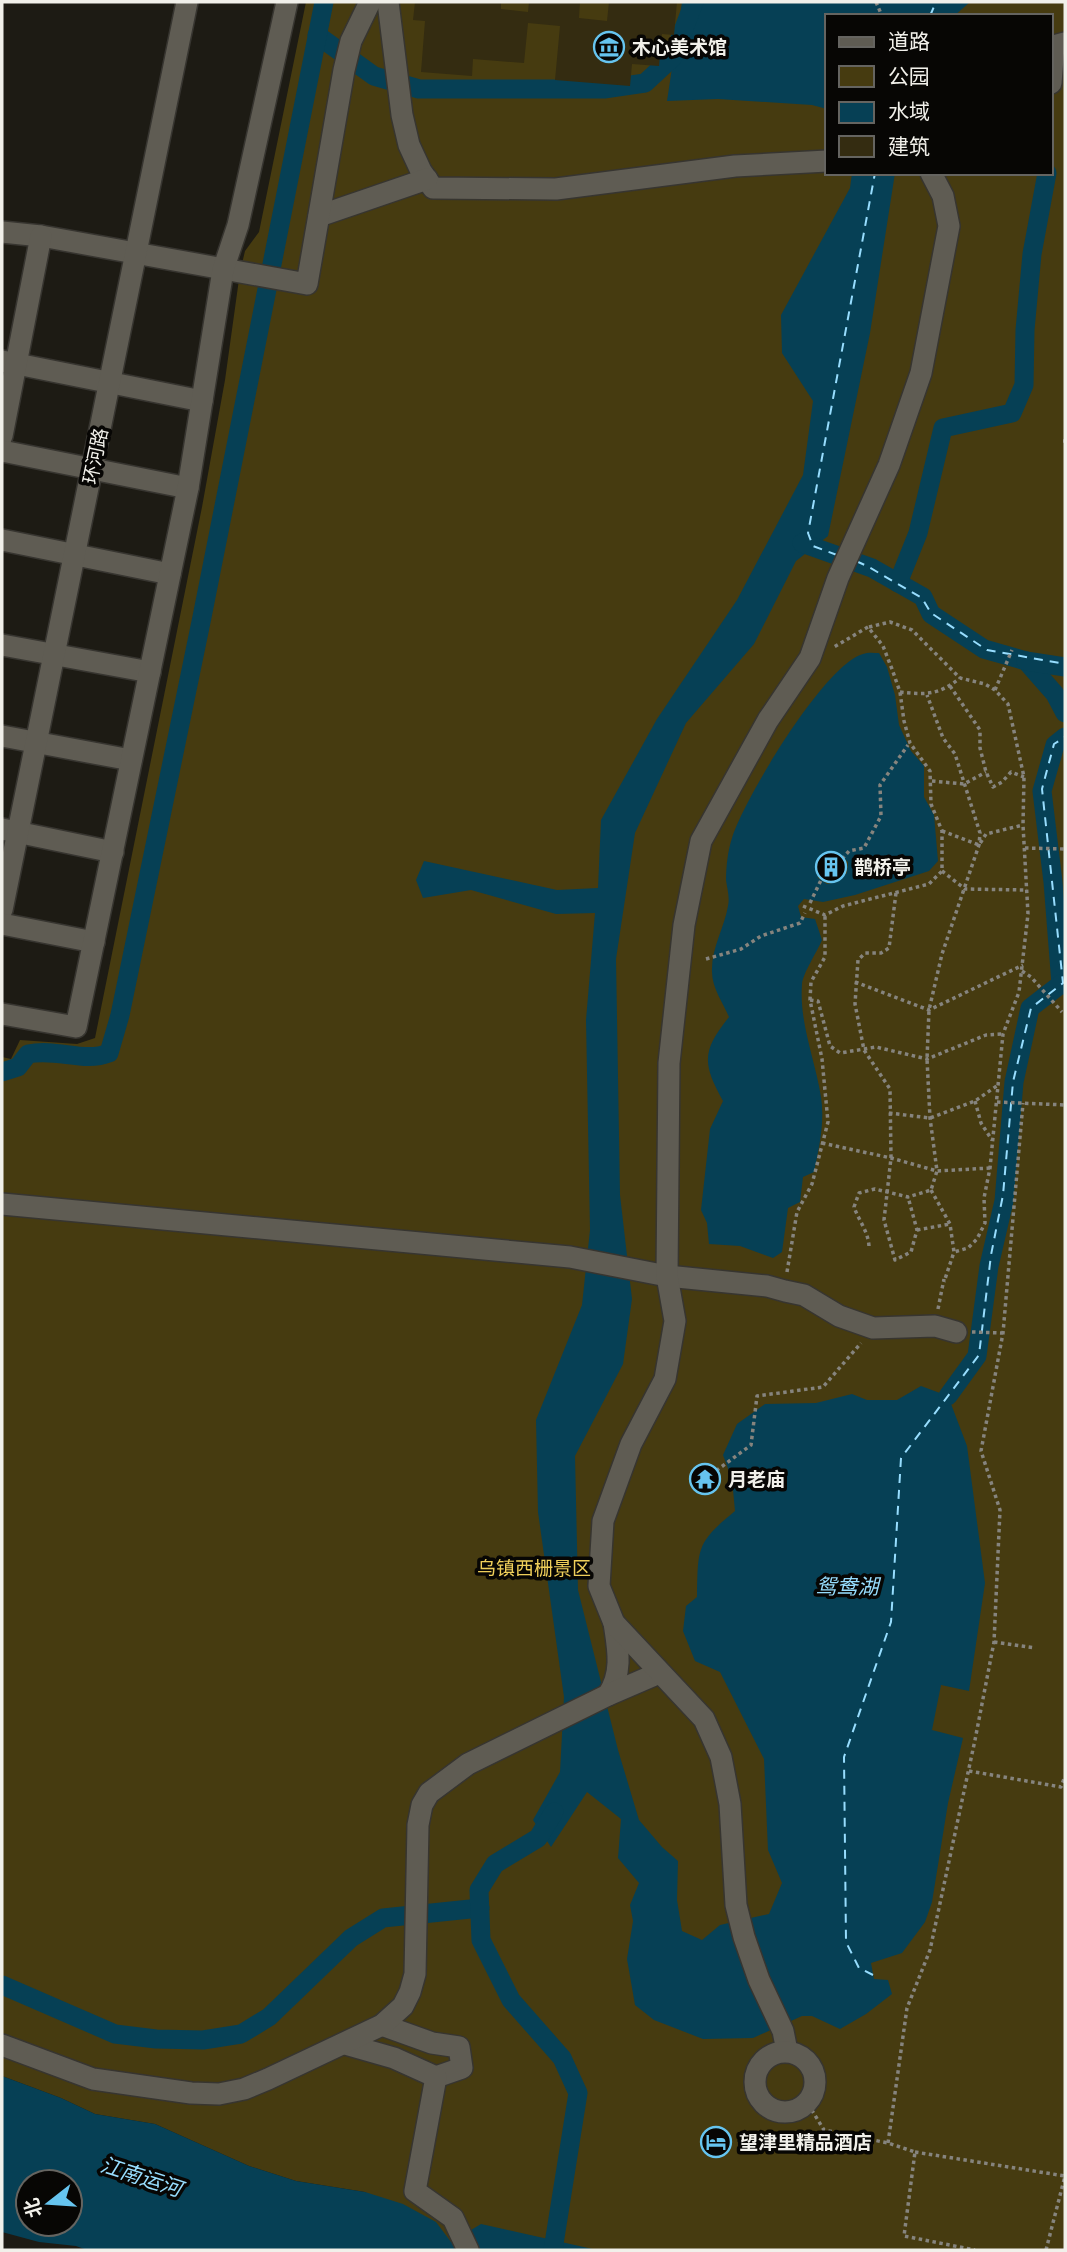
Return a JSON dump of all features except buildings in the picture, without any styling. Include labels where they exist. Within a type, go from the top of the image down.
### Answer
[{"type":"street","name":"环河路","points":[[2,910],[10,830],[36,743],[187,2]]},
{"type":"street","points":[[2,1014],[76,1027],[188,488],[223,270],[238,225],[287,2]]},
{"type":"street","points":[[2,232],[41,236],[307,284],[344,70],[351,41],[370,2]]},
{"type":"street","points":[[388,2],[402,115],[409,145],[433,188],[556,188],[735,166],[825,161]]},
{"type":"street","points":[[1053,64],[1055,46],[1065,43]]},
{"type":"street","points":[[608,1695],[616,1683],[619,1671],[614,1623],[599,1586],[603,1521],[631,1444],[665,1379],[675,1321],[667,1276],[669,1063],[684,925],[701,841],[768,720],[810,658],[838,578],[889,465],[921,373],[949,226],[943,196],[932,175]]},
{"type":"street","points":[[320,216],[427,178]]},
{"type":"street","points":[[2,436],[9,362],[41,236]]},
{"type":"street","points":[[9,362],[202,401]]},
{"type":"street","points":[[2,451],[188,488]]},
{"type":"street","points":[[2,540],[170,574]]},
{"type":"street","points":[[2,645],[149,672]]},
{"type":"street","points":[[2,736],[131,760]]},
{"type":"street","points":[[10,830],[113,852]]},
{"type":"street","points":[[2,924],[94,942]]},
{"type":"street","points":[[2,1204],[570,1257],[667,1276],[785,1290],[804,1295],[839,1316],[873,1328],[935,1326],[956,1332]]},
{"type":"street","points":[[614,1623],[704,1719],[721,1757],[730,1804],[736,1905],[759,1980],[785,2041],[814,2071],[816,2088],[808,2104],[793,2113],[775,2112],[761,2101],[754,2085],[758,2068],[785,2041]]},
{"type":"street","points":[[2,2046],[93,2079],[191,2093],[219,2094],[268,2080],[382,2025],[403,2006],[415,1974],[418,1825],[422,1805],[429,1793],[468,1764],[547,1724],[659,1673]]},
{"type":"street","points":[[345,2044],[394,2058],[436,2077],[462,2068],[459,2046],[432,2043],[382,2025]]},
{"type":"street","points":[[436,2077],[415,2190],[453,2218],[468,2250]]},
{"type":"path","points":[[810,658],[849,640],[868,627],[890,622],[912,630],[960,678],[985,684],[1008,704],[1024,777],[1023,825],[1028,914],[1019,992],[1003,1034],[990,1168],[984,1198],[985,1223],[977,1239],[968,1248],[954,1252]]},
{"type":"path","points":[[803,906],[825,915],[844,906],[929,884],[942,871],[942,831],[931,804],[930,771],[910,743],[900,692],[883,646],[868,627]]},
{"type":"path","points":[[995,690],[1012,650]]},
{"type":"path","points":[[900,692],[927,695],[950,686],[960,678]]},
{"type":"path","points":[[950,686],[980,730],[980,748],[993,787],[1011,772],[1024,777]]},
{"type":"path","points":[[927,695],[943,738],[955,754],[980,832],[979,845],[942,954],[929,1010],[926,1059],[937,1171],[931,1190],[950,1224],[954,1252],[944,1279],[935,1326]]},
{"type":"path","points":[[842,859],[849,851],[864,848],[881,816],[880,785],[908,745]]},
{"type":"path","points":[[932,781],[964,785],[986,772]]},
{"type":"path","points":[[979,845],[986,835],[1023,825]]},
{"type":"path","points":[[942,831],[979,845]]},
{"type":"path","points":[[1025,848],[1065,849]]},
{"type":"path","points":[[942,871],[965,888],[1027,890]]},
{"type":"path","points":[[810,903],[822,878]]},
{"type":"path","points":[[896,893],[888,948],[881,953],[865,953],[858,960],[855,982],[855,1004],[864,1050],[890,1089],[891,1158],[884,1220],[895,1260],[911,1252],[917,1230],[908,1197]]},
{"type":"path","points":[[706,959],[741,949],[761,936],[800,923],[805,913]]},
{"type":"path","points":[[785,1290],[797,1212],[812,1184],[828,1122],[825,1078],[810,1000],[811,982],[825,957],[825,915]]},
{"type":"path","points":[[855,982],[929,1010],[1023,964]]},
{"type":"path","points":[[1022,971],[1031,977],[1062,1012]]},
{"type":"path","points":[[810,1000],[818,1001],[830,1046],[840,1053],[876,1047],[926,1059],[986,1035],[1003,1034]]},
{"type":"path","points":[[889,1113],[930,1118],[975,1101],[999,1085]]},
{"type":"path","points":[[975,1101],[981,1123],[992,1141]]},
{"type":"path","points":[[997,1102],[1065,1105]]},
{"type":"path","points":[[888,2143],[906,2008],[930,1950],[994,1642],[1000,1510],[981,1451],[1003,1333],[1023,1103]]},
{"type":"path","points":[[822,1143],[937,1171],[990,1168]]},
{"type":"path","points":[[869,1246],[868,1234],[854,1206],[859,1193],[875,1189],[908,1197],[931,1190]]},
{"type":"path","points":[[917,1230],[950,1224]]},
{"type":"path","points":[[705,1479],[751,1445],[757,1396],[823,1387],[873,1328]]},
{"type":"path","points":[[956,1332],[1003,1333]]},
{"type":"path","points":[[994,1642],[1035,1648]]},
{"type":"path","points":[[969,1771],[1061,1787],[1065,1776]]},
{"type":"path","points":[[808,2104],[824,2130],[888,2143],[915,2152],[1065,2176],[1046,2250]]},
{"type":"path","points":[[915,2152],[904,2236],[975,2250]]},
{"type":"green space","name":"乌镇西栅景区","points":[[306,2],[1065,2],[1065,2250],[454,2250],[365,2192],[296,2181],[249,2166],[155,2124],[95,2114],[2,2076],[2,1057],[11,1059],[20,1040],[77,1044],[95,1038],[202,507],[245,251],[259,232]]},
{"type":"water","points":[[682,2],[970,2],[956,14],[825,14],[825,108],[812,105],[718,99],[667,101]]},
{"type":"water","name":"鸳鸯湖","points":[[852,175],[895,175],[870,333],[828,536],[796,561],[754,644],[686,723],[635,833],[616,959],[620,1195],[632,1299],[623,1364],[575,1456],[578,1590],[618,1750],[639,1820],[678,1861],[677,1900],[682,1931],[702,1940],[720,1925],[769,1914],[782,1883],[768,1850],[764,1759],[720,1672],[695,1661],[683,1631],[686,1606],[697,1597],[702,1548],[713,1531],[735,1511],[732,1479],[723,1455],[737,1424],[765,1404],[816,1403],[852,1394],[867,1400],[897,1400],[921,1386],[948,1396],[967,1446],[985,1583],[969,1691],[941,1685],[932,1730],[963,1738],[948,1803],[932,1902],[925,1922],[902,1953],[871,1963],[874,1979],[888,1980],[892,1994],[840,2029],[812,2016],[802,2016],[753,2038],[703,2039],[654,2020],[635,2005],[627,1959],[633,1921],[630,1905],[639,1883],[618,1858],[621,1819],[587,1792],[551,1847],[533,1820],[560,1772],[564,1697],[538,1512],[536,1420],[582,1305],[590,1230],[586,1020],[595,913],[556,914],[471,890],[423,898],[416,880],[424,861],[557,890],[598,888],[601,820],[657,719],[737,600],[803,475],[813,401],[782,353],[781,315],[850,188]]},
{"type":"water","points":[[879,653],[887,667],[895,695],[899,725],[911,751],[924,766],[924,797],[934,815],[938,861],[929,871],[855,895],[823,902],[804,899],[798,906],[801,917],[815,919],[822,940],[802,984],[805,1027],[822,1106],[821,1135],[814,1172],[803,1177],[800,1202],[788,1208],[782,1252],[773,1258],[740,1246],[709,1244],[707,1223],[701,1210],[710,1129],[723,1101],[711,1077],[708,1058],[714,1039],[729,1017],[714,984],[712,963],[729,903],[726,875],[731,843],[752,794],[808,706],[847,663],[863,654]],"holes":[[[839,853],[848,862],[847,873],[837,882],[827,884],[818,878],[817,866],[826,855]]]},
{"type":"water","name":"江南运河","points":[[2,2076],[95,2114],[155,2124],[249,2166],[296,2181],[365,2192],[403,2204],[436,2222],[451,2242],[481,2224],[597,2250],[87,2250],[24,2238],[84,2238],[84,2168],[14,2168],[14,2235],[2,2232]]},
{"type":"waterway","points":[[2,1072],[18,1067],[28,1054],[90,1057],[109,1053],[120,1015],[202,617],[324,2]]},
{"type":"waterway","points":[[317,35],[374,76],[419,89],[604,89],[645,83],[673,57],[694,2]]},
{"type":"waterway","points":[[898,583],[918,533],[943,428],[1012,413],[1024,385],[1025,330],[1032,254],[1047,175]]},
{"type":"waterway","points":[[802,543],[872,568],[923,597],[931,614],[984,649],[1026,661],[1055,694],[1065,713]]},
{"type":"waterway","points":[[1026,661],[1065,667]]},
{"type":"waterway","points":[[1061,984],[1042,791],[1055,745],[1065,737]]},
{"type":"waterway","points":[[948,1396],[977,1356],[989,1266],[1004,1201],[1014,1082],[1030,1008],[1061,984],[1065,985]]},
{"type":"waterway","points":[[553,2250],[578,2093],[562,2058],[511,2000],[481,1940],[479,1890],[495,1864],[538,1838],[554,1812]]},
{"type":"waterway","points":[[2,1985],[115,2034],[156,2039],[203,2040],[241,2034],[269,2017],[351,1938],[383,1918],[480,1908]]},
{"type":"ferry route","points":[[931,14],[936,2]]},
{"type":"ferry route","points":[[837,555],[813,546],[808,533],[875,175]]},
{"type":"ferry route","points":[[856,561],[922,598],[931,613],[987,650],[1065,664]]},
{"type":"ferry route","points":[[873,1975],[859,1968],[846,1942],[844,1757],[891,1622],[901,1458],[979,1355],[991,1255],[1003,1195],[1013,1082],[1031,1008],[1063,983],[1042,789],[1054,744],[1065,737]]},
{"type":"place","name":"木心美术馆","points":[[609,47]]},
{"type":"place","name":"鹊桥亭","points":[[831,867]]},
{"type":"place","name":"月老庙","points":[[705,1479]]},
{"type":"place","name":"望津里精品酒店","points":[[716,2142]]}]
